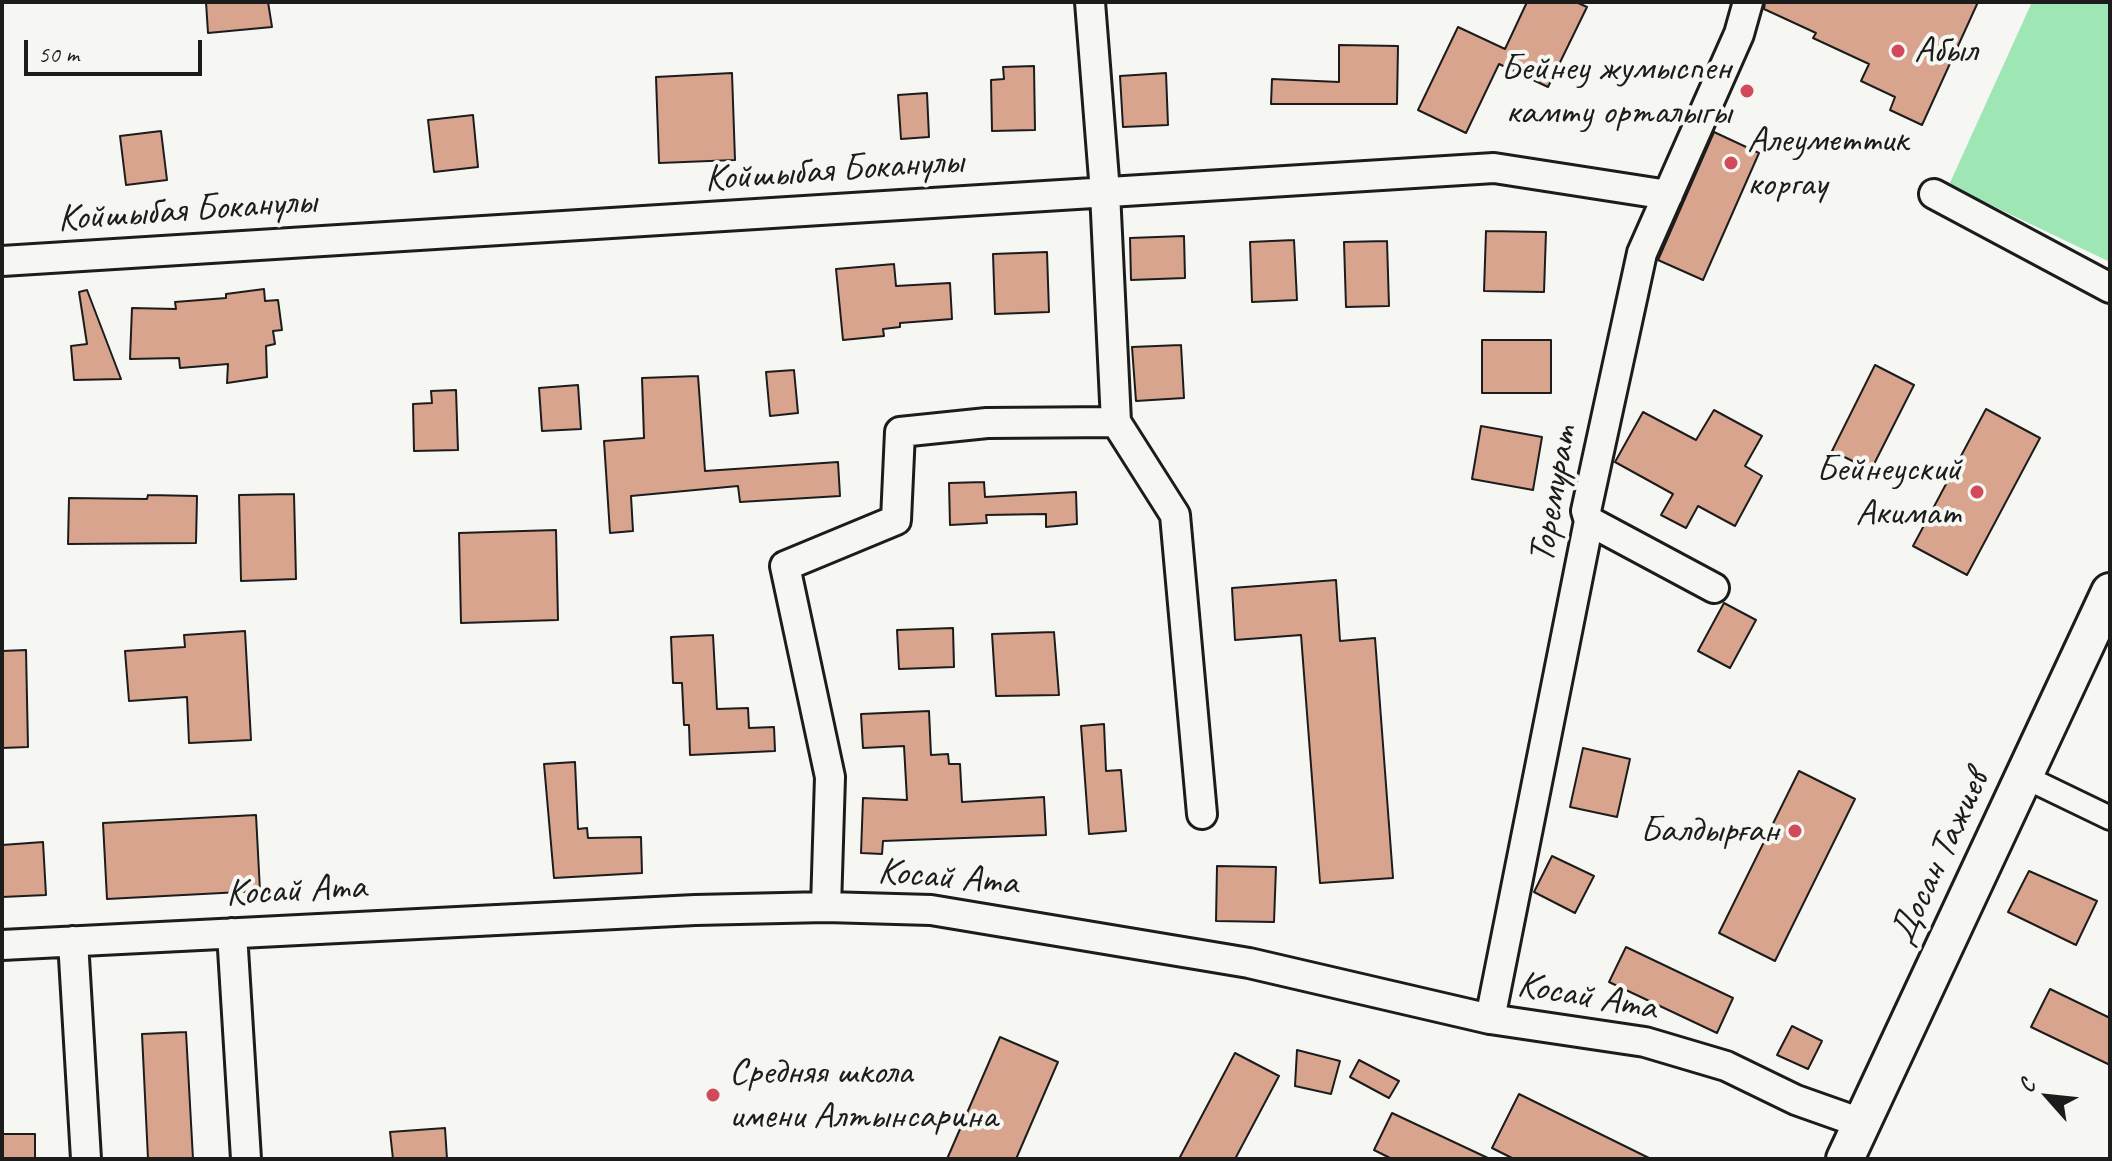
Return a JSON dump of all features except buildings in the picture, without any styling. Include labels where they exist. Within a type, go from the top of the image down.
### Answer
[{"type":"street","points":[[1090,2],[1105,192],[1116,422],[1175,515],[1202,814]]},
{"type":"street","name":"Торемурат","points":[[1490,1019],[1589,521],[1586,511],[1642,253],[1739,34],[1748,2]]},
{"type":"street","name":"Койшыбая Боканулы","points":[[2,261],[1494,168],[1668,195]]},
{"type":"street","points":[[1934,194],[2110,288]]},
{"type":"street","points":[[826,907],[830,777],[785,566],[896,520],[900,432],[987,423],[1116,422]]},
{"type":"street","points":[[1589,521],[1714,588]]},
{"type":"street","name":"Досан Тажиев","points":[[1845,1159],[2110,592]]},
{"type":"street","points":[[2025,777],[2110,818]]},
{"type":"street","name":"Косай Ата","points":[[2,945],[826,907],[931,910],[1249,963],[1490,1019],[1645,1042],[1726,1066],[1796,1100],[1861,1123]]},
{"type":"street","points":[[232,933],[246,1159]]},
{"type":"street","points":[[73,941],[86,1159]]},
{"type":"green space","points":[[2032,2],[2110,2],[2110,262],[1949,185]]},
{"type":"place","name":"Абыл","points":[[1898,51]]},
{"type":"place","name":"Бейнеу жумыспен камту орталыгы","points":[[1747,91]]},
{"type":"place","name":"Алеуметтик коргау","points":[[1731,163]]},
{"type":"place","name":"Бейнеуский Акимат","points":[[1977,492]]},
{"type":"place","name":"Балдырған","points":[[1795,831]]},
{"type":"place","name":"Средняя школа имени Алтынсарина","points":[[713,1095]]}]
